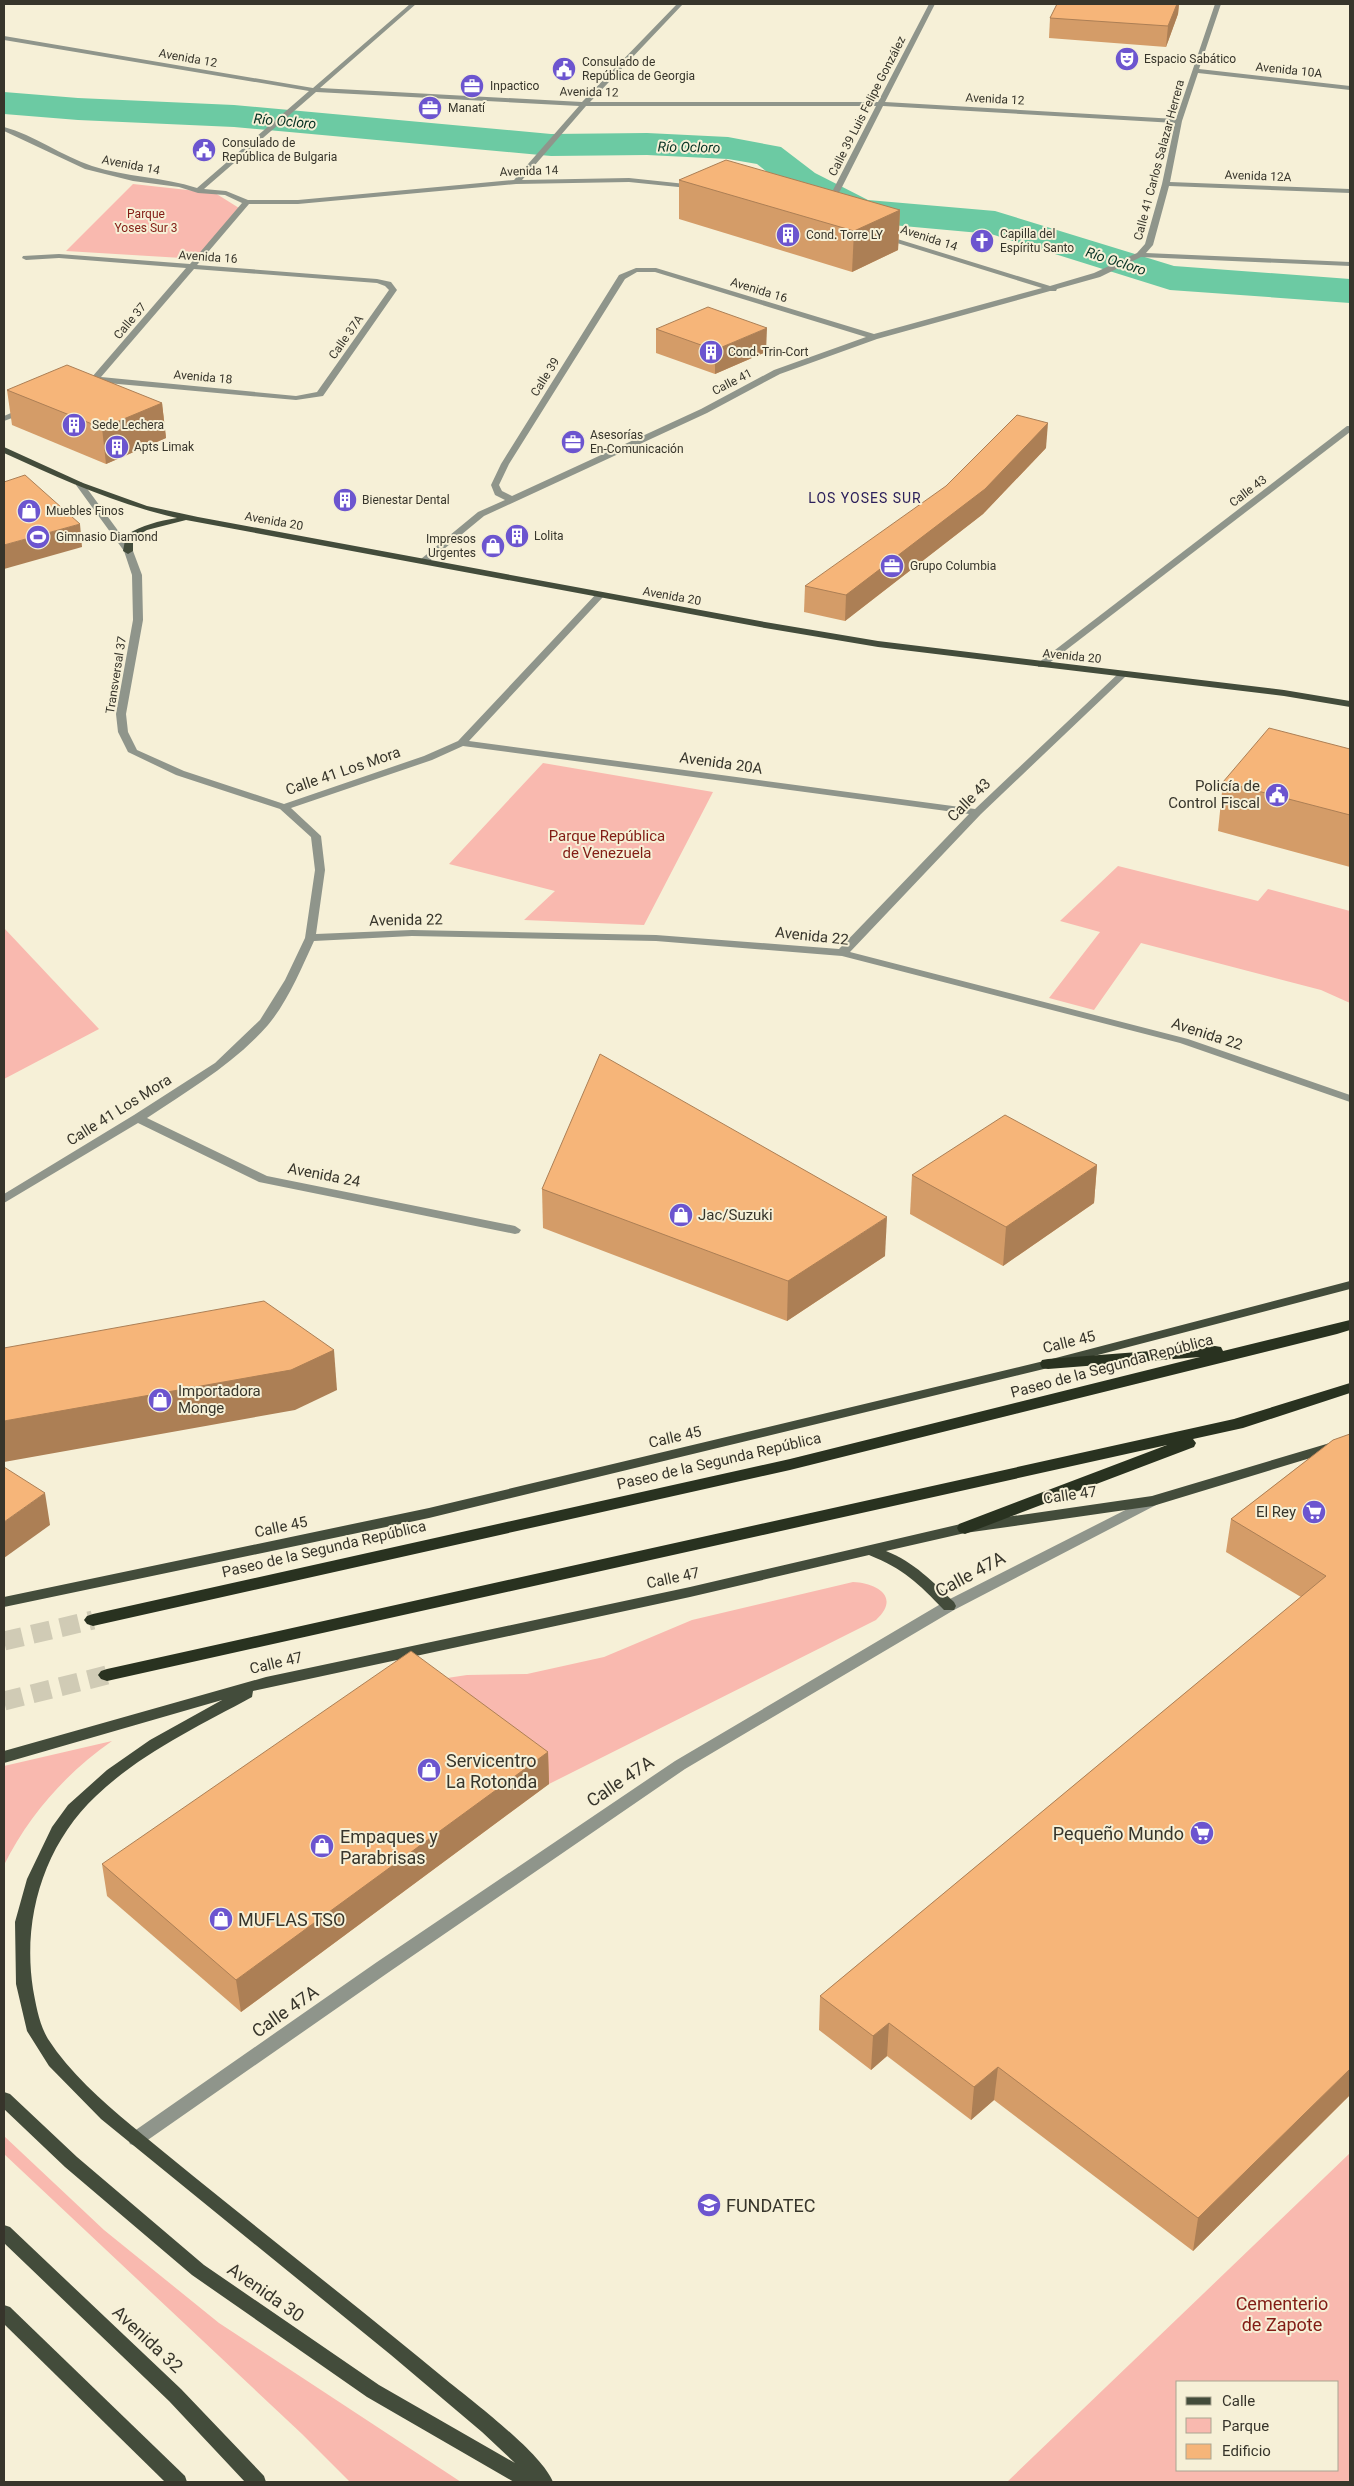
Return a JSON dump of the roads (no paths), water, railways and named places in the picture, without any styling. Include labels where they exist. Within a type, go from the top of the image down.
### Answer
[{"type":"highway","name":"Paseo de la Segunda República","points":[[93,1620],[792,1464],[1074,1397],[1350,1325]]},
{"type":"highway","points":[[1048,1364],[1264,1347]]},
{"type":"highway","points":[[966,1528],[1237,1424],[1350,1388]]},
{"type":"highway","points":[[107,1675],[1237,1424]]},
{"type":"main road","name":"Avenida 20","points":[[4,450],[80,485],[144,508],[198,520],[600,595],[878,644],[1284,693],[1350,704]]},
{"type":"main road","points":[[128,551],[129,537],[144,528],[175,520],[198,520]]},
{"type":"main road","name":"Calle 45","points":[[4,1602],[429,1513],[1048,1364],[1350,1285]]},
{"type":"main road","name":"Calle 47","points":[[4,1757],[266,1682],[690,1592],[966,1528],[1154,1501],[1350,1441]]},
{"type":"main road","points":[[869,1550],[898,1561],[921,1578],[949,1606]]},
{"type":"main road","points":[[266,1682],[145,1750],[108,1775],[71,1811],[48,1850],[33,1886],[23,1920],[27,2003],[41,2042],[76,2084],[136,2139],[398,2349],[522,2455],[544,2482]]},
{"type":"main road","name":"Avenida 30","points":[[4,2098],[71,2162],[198,2270],[372,2391],[531,2482]]},
{"type":"main road","name":"Avenida 32","points":[[4,2232],[175,2395],[258,2482]]},
{"type":"main road","points":[[4,2313],[178,2482]]},
{"type":"street","points":[[198,191],[413,4]]},
{"type":"street","points":[[516,182],[584,104],[680,4]]},
{"type":"street","name":"Calle 39 Luis Felipe González","points":[[823,207],[836,191],[932,4]]},
{"type":"street","name":"Calle 41 Carlos Salazar Herrera","points":[[1132,260],[1149,246],[1166,184],[1179,121],[1218,4]]},
{"type":"street","name":"Avenida 12","points":[[4,38],[314,90],[584,104],[882,104],[1179,121]]},
{"type":"street","name":"Avenida 10A","points":[[1195,71],[1350,88]]},
{"type":"street","name":"Avenida 14","points":[[4,129],[88,167],[133,179],[180,185],[198,191],[226,193],[247,202],[298,202],[516,182],[630,180],[670,182],[707,188]]},
{"type":"street","name":"Avenida 12A","points":[[1166,184],[1350,191]]},
{"type":"street","name":"Calle 37","points":[[77,387],[95,379],[247,202]]},
{"type":"street","name":"Avenida 14","points":[[874,232],[1053,289]]},
{"type":"street","points":[[1140,255],[1350,264]]},
{"type":"street","name":"Avenida 16","points":[[26,258],[59,256],[189,268],[377,281],[388,284]]},
{"type":"street","name":"Calle 41","points":[[424,561],[481,514],[704,410],[777,372],[874,337],[1053,289],[1097,275],[1132,260]]},
{"type":"street","name":"Avenida 16","points":[[636,270],[656,270],[874,337]]},
{"type":"street","name":"Calle 39","points":[[511,499],[498,493],[495,486],[505,464],[622,277],[636,270]]},
{"type":"street","name":"Calle 37A","points":[[309,397],[320,394],[393,290],[388,284]]},
{"type":"street","name":"Avenida 18","points":[[95,379],[296,398],[309,397]]},
{"type":"street","points":[[4,419],[31,407]]},
{"type":"street","name":"Calle 43","points":[[1041,665],[1350,428]]},
{"type":"street","name":"Transversal 37","points":[[80,485],[128,551],[138,575],[138,620],[121,714],[122,732],[133,752],[180,773],[284,807]]},
{"type":"street","name":"Calle 41 Los Mora","points":[[4,1199],[138,1118],[219,1065],[264,1022],[292,980],[310,938],[320,870],[316,836],[284,807],[428,758],[462,743],[600,595]]},
{"type":"street","name":"Calle 43","points":[[842,953],[977,812],[1123,674]]},
{"type":"street","name":"Avenida 20A","points":[[462,743],[977,812]]},
{"type":"street","name":"Avenida 22","points":[[310,938],[412,933],[656,938],[842,953],[1184,1041],[1350,1099]]},
{"type":"street","name":"Avenida 24","points":[[138,1118],[263,1180],[515,1230]]},
{"type":"street","name":"Calle 47A","points":[[136,2139],[391,1961],[680,1765],[949,1606],[1154,1501]]},
{"type":"waterway","name":"Río Ocloro","points":[[4,103],[78,109],[234,116],[551,145],[647,144],[728,148],[768,155],[802,181],[859,211],[995,223],[1170,278],[1350,291]]},
{"type":"tunnel","points":[[4,1641],[93,1620]]},
{"type":"tunnel","points":[[4,1701],[107,1675]]},
{"type":"place","name":"Espacio Sabático","points":[[1127,59]]},
{"type":"place","name":"Consulado de República de Georgia","points":[[564,69]]},
{"type":"place","name":"Inpactico","points":[[472,86]]},
{"type":"place","name":"Manatí","points":[[430,108]]},
{"type":"place","name":"Consulado de República de Bulgaria","points":[[204,150]]},
{"type":"place","name":"Cond. Torre LY","points":[[788,235]]},
{"type":"place","name":"Capilla del Espíritu Santo","points":[[982,241]]},
{"type":"place","name":"Cond. Trin-Cort","points":[[711,352]]},
{"type":"place","name":"Sede Lechera","points":[[74,425]]},
{"type":"place","name":"Asesorías En-Comunicación","points":[[573,442]]},
{"type":"place","name":"Apts Limak","points":[[117,447]]},
{"type":"place","name":"Bienestar Dental","points":[[345,500]]},
{"type":"place","name":"Muebles Finos","points":[[29,511]]},
{"type":"place","name":"Lolita","points":[[517,536]]},
{"type":"place","name":"Gimnasio Diamond","points":[[38,537]]},
{"type":"place","name":"Impresos Urgentes","points":[[493,546]]},
{"type":"place","name":"Grupo Columbia","points":[[892,566]]},
{"type":"place","name":"Policía de Control Fiscal","points":[[1277,795]]},
{"type":"place","name":"Jac/Suzuki","points":[[681,1215]]},
{"type":"place","name":"Importadora Monge","points":[[160,1400]]},
{"type":"place","name":"El Rey","points":[[1314,1512]]},
{"type":"place","name":"Servicentro La Rotonda","points":[[429,1770]]},
{"type":"place","name":"Pequeño Mundo","points":[[1202,1833]]},
{"type":"place","name":"Empaques y Parabrisas","points":[[322,1846]]},
{"type":"place","name":"MUFLAS TSO","points":[[221,1919]]},
{"type":"place","name":"FUNDATEC","points":[[709,2205]]},
{"type":"district","name":"LOS YOSES SUR","points":[[865,498]]},
{"type":"park label","name":"Parque Yoses Sur 3","points":[[146,221]]},
{"type":"park label","name":"Parque República de Venezuela","points":[[607,844]]},
{"type":"park label","name":"Cementerio de Zapote","points":[[1282,2313]]}]
